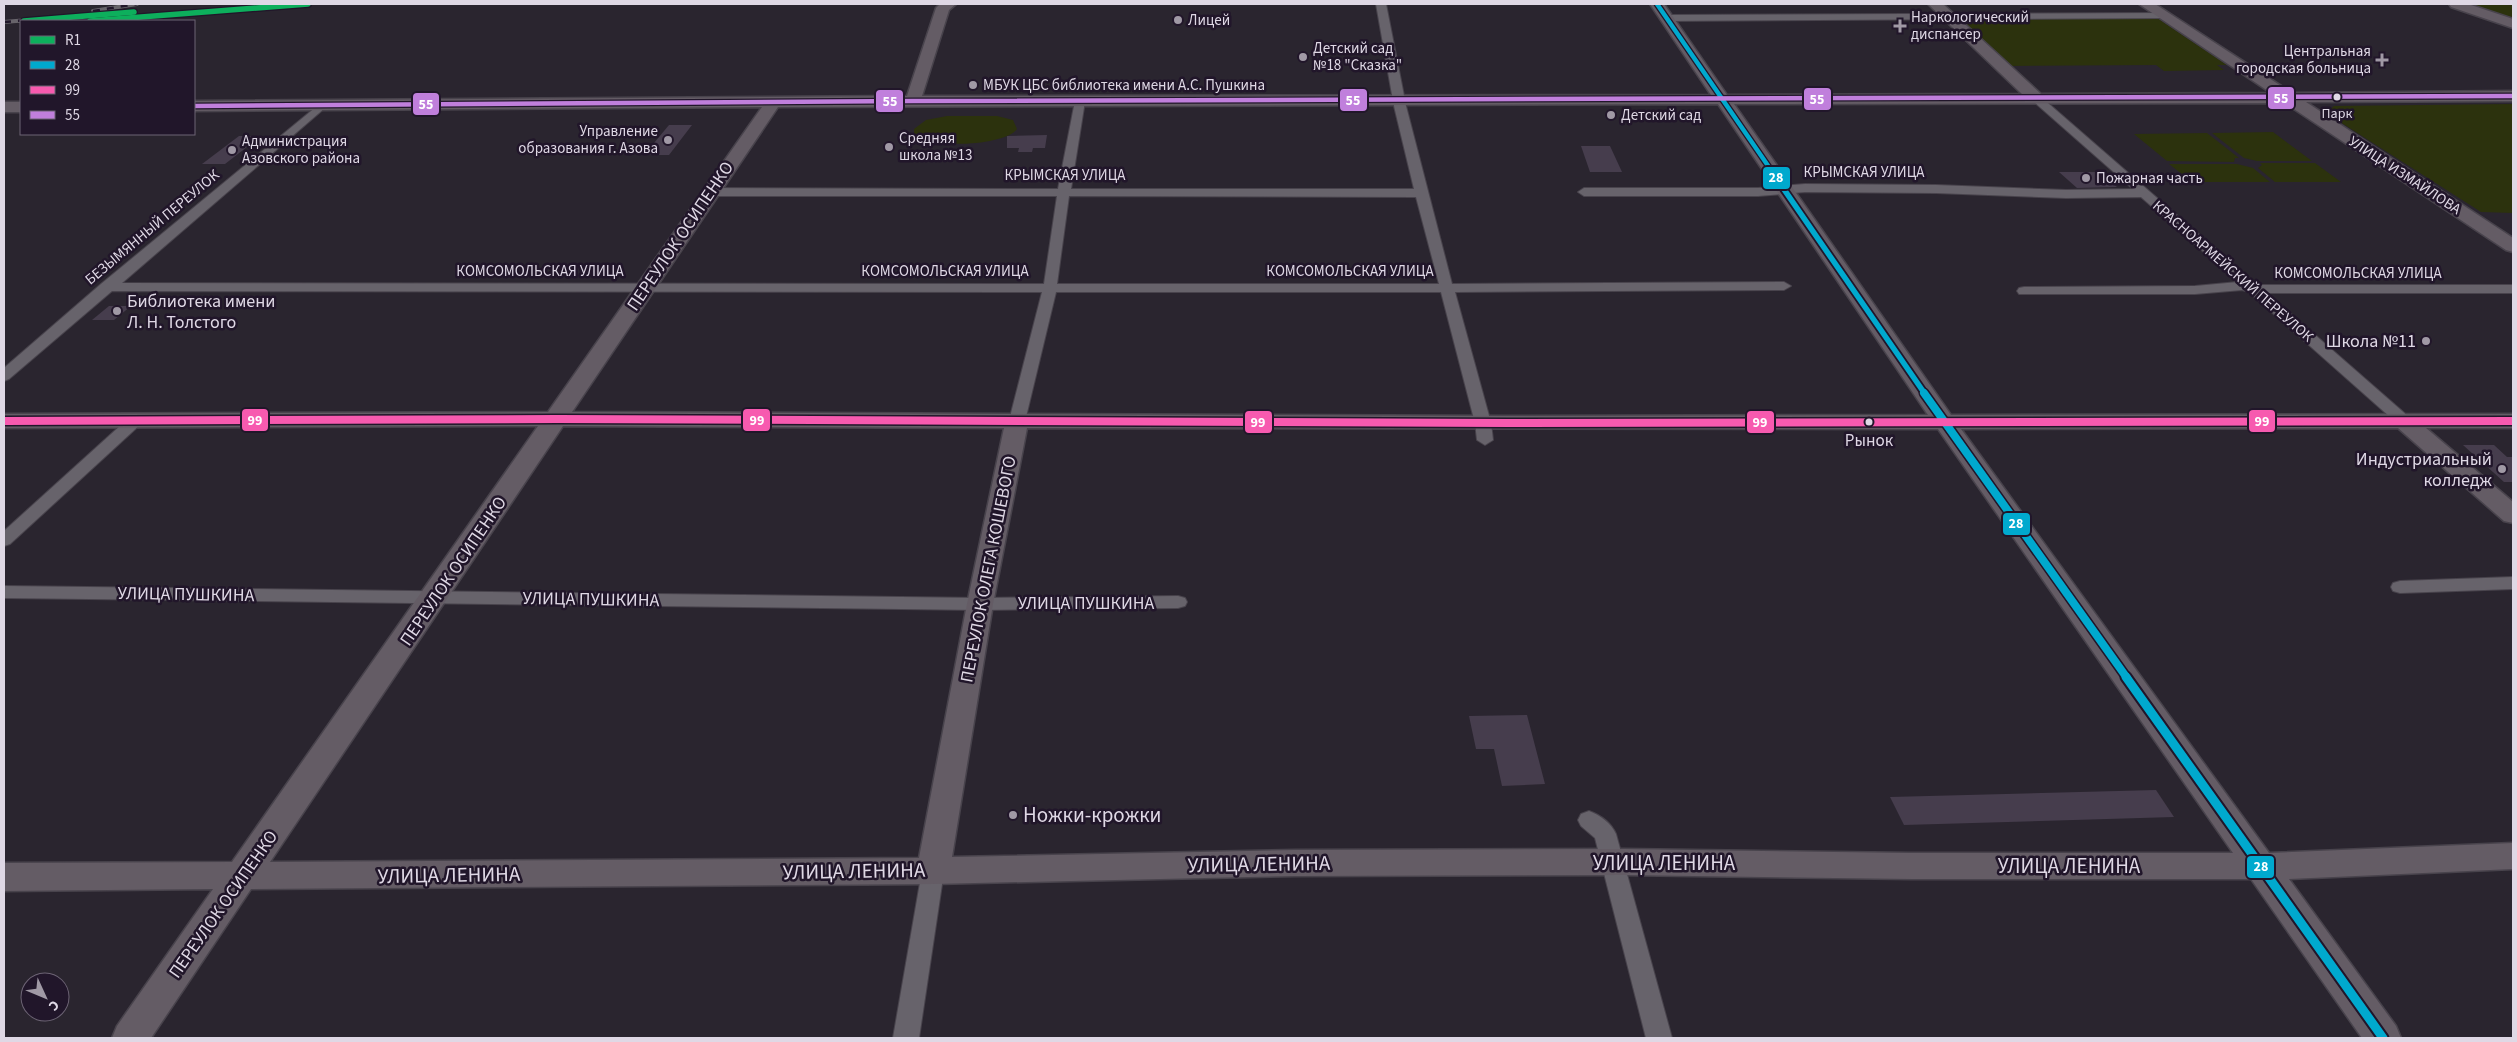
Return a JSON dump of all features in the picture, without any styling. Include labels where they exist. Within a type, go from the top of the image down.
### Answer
[{"type":"street","points":[[912,101],[943,8],[949,4]]},
{"type":"street","points":[[1381,4],[1421,192],[1484,431]]},
{"type":"street","name":"КРАСНОАРМЕЙСКИЙ ПЕРЕУЛОК","points":[[1934,4],[2037,99],[2513,515]]},
{"type":"street","name":"УЛИЦА ИЗМАЙЛОВА","points":[[2146,4],[2513,246]]},
{"type":"street","points":[[2456,4],[2513,24]]},
{"type":"street","points":[[1662,11],[1949,17],[2165,16]]},
{"type":"street","points":[[1662,11],[1944,421],[2383,1038]]},
{"type":"street","points":[[195,106],[912,101],[2037,99],[2513,96]]},
{"type":"street","name":"ПЕРЕУЛОК ОЛЕГА КОШЕВОГО","points":[[906,1038],[980,604],[1017,421],[1050,287],[1064,190],[1080,101]]},
{"type":"street","name":"ПЕРЕУЛОК ОСИПЕНКО","points":[[130,1038],[773,102]]},
{"type":"street","name":"БЕЗЫМЯННЫЙ ПЕРЕУЛОК","points":[[4,376],[106,287],[322,105]]},
{"type":"street","points":[[4,107],[20,107]]},
{"type":"street","name":"КРЫМСКАЯ УЛИЦА","points":[[1584,192],[1758,192],[1784,189],[1921,188],[2066,194],[2144,193]]},
{"type":"street","name":"КРЫМСКАЯ УЛИЦА","points":[[710,192],[1064,190],[1421,192]]},
{"type":"street","name":"КОМСОМОЛЬСКАЯ УЛИЦА","points":[[106,287],[1445,288],[1784,286]]},
{"type":"street","name":"КОМСОМОЛЬСКАЯ УЛИЦА","points":[[2024,291],[2195,290],[2242,286],[2253,289],[2513,289]]},
{"type":"street","points":[[4,540],[137,419]]},
{"type":"street","points":[[4,421],[137,419],[557,419],[1017,421],[1484,431],[1944,421],[2513,421]]},
{"type":"street","points":[[2400,587],[2513,583]]},
{"type":"street","name":"УЛИЦА ПУШКИНА","points":[[4,592],[980,604],[1178,602]]},
{"type":"street","points":[[1589,820],[1605,834],[1659,1038]]},
{"type":"street","name":"УЛИЦА ЛЕНИНА","points":[[4,877],[242,877],[933,871],[1295,863],[1613,862],[1911,866],[2261,866],[2513,856]]},
{"type":"green space","points":[[2470,4],[2513,4],[2513,19]]},
{"type":"green space","points":[[2154,16],[2227,65],[2217,65],[2224,70],[2164,71],[2156,65],[2005,66],[1950,17]]},
{"type":"green space","points":[[2513,104],[2513,213],[2481,212],[2326,113],[2334,106]]},
{"type":"green space","points":[[947,116],[997,116],[1013,120],[1017,129],[1010,135],[998,139],[967,144],[935,142],[914,135],[914,129],[926,120]]},
{"type":"green space","points":[[2273,132],[2312,161],[2257,161],[2244,158],[2212,133]]},
{"type":"green space","points":[[2207,133],[2239,158],[2235,158],[2234,162],[2167,161],[2134,134]]},
{"type":"green space","points":[[2260,163],[2315,163],[2341,182],[2275,182],[2258,168],[2262,165]]},
{"type":"green space","points":[[2169,164],[2237,164],[2253,168],[2270,182],[2192,182]]},
{"type":"building","name":"Управление образования г. Азова","points":[[669,125],[692,125],[669,155],[644,155]]},
{"type":"building","points":[[1047,135],[1045,148],[1033,148],[1032,152],[1018,152],[1019,148],[1007,148],[1007,136]]},
{"type":"building","name":"Администрация Азовского района","points":[[239,136],[261,136],[225,164],[202,164]]},
{"type":"building","points":[[1581,146],[1610,146],[1622,172],[1590,172]]},
{"type":"building","name":"Пожарная часть","points":[[2059,172],[2098,172],[2117,187],[2077,188]]},
{"type":"building","name":"Библиотека имени Л. Н. Толстого","points":[[109,306],[131,306],[114,320],[92,320]]},
{"type":"building","name":"Индустриальный колледж","points":[[2463,445],[2494,445],[2507,457],[2513,457],[2513,482],[2504,482]]},
{"type":"building","points":[[1527,715],[1545,784],[1502,786],[1494,749],[1476,749],[1469,716]]},
{"type":"building","points":[[2156,790],[2174,817],[1904,825],[1890,797]]},
{"type":"railway","points":[[93,11],[137,4]]},
{"type":"railway","points":[[103,20],[308,4]]},
{"type":"railway","points":[[28,20],[100,14]]},
{"type":"railway","points":[[4,22],[20,21]]},
{"type":"transit line","name":"R1","points":[[103,20],[308,4]]},
{"type":"transit line","name":"28","points":[[1657,4],[1954,436],[2383,1038]]},
{"type":"transit line","name":"R1","points":[[36,20],[134,12]]},
{"type":"transit line","name":"55","points":[[195,106],[913,101],[2513,96]]},
{"type":"transit line","name":"99","points":[[4,421],[557,419],[1506,423],[2513,421]]},
{"type":"place","name":"Лицей","points":[[1178,20]]},
{"type":"place","name":"Наркологический диспансер","points":[[1900,26]]},
{"type":"place","name":"Детский сад №18 \"Сказка\"","points":[[1303,57]]},
{"type":"place","name":"Центральная городская больница","points":[[2382,60]]},
{"type":"place","name":"МБУК ЦБС библиотека имени А.С. Пушкина","points":[[973,85]]},
{"type":"place","name":"Парк","points":[[2337,97]]},
{"type":"place","name":"Детский сад","points":[[1611,115]]},
{"type":"place","name":"Управление образования г. Азова","points":[[668,140]]},
{"type":"place","name":"Средняя школа №13","points":[[889,147]]},
{"type":"place","name":"Администрация Азовского района","points":[[232,150]]},
{"type":"place","name":"Пожарная часть","points":[[2086,178]]},
{"type":"place","name":"Библиотека имени Л. Н. Толстого","points":[[117,311]]},
{"type":"place","name":"Школа №11","points":[[2426,341]]},
{"type":"place","name":"Рынок","points":[[1869,422]]},
{"type":"place","name":"Индустриальный колледж","points":[[2502,469]]},
{"type":"place","name":"Ножки-крожки","points":[[1013,815]]}]
